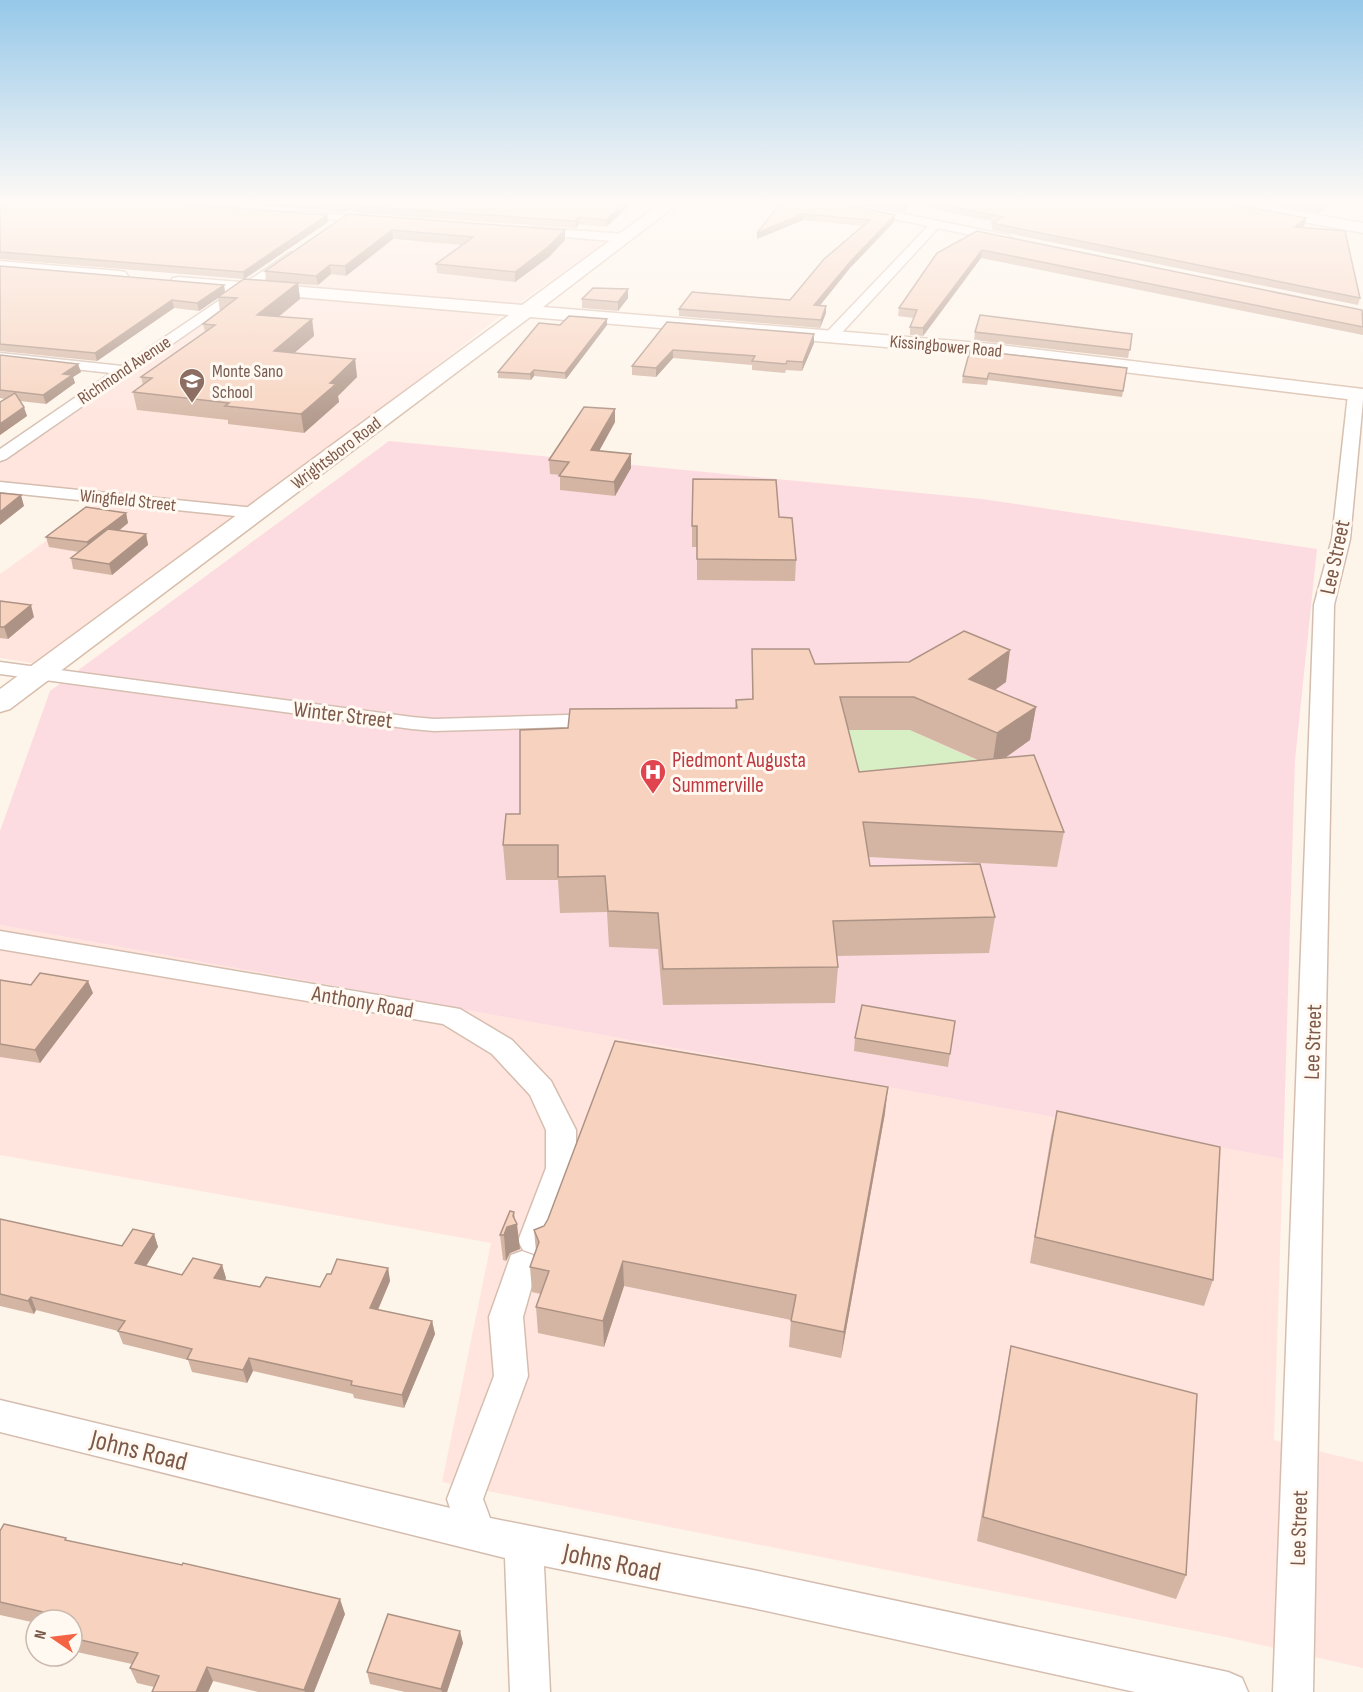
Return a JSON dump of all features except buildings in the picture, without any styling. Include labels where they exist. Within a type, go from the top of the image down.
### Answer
[{"type":"street","name":"Kissingbower Road","points":[[178,282],[1003,352],[1360,395]]},
{"type":"street","name":"Richmond Avenue","points":[[0,456],[123,370],[256,282]]},
{"type":"street","name":"Wrightsboro Road","points":[[0,704],[565,282]]},
{"type":"street","points":[[831,336],[882,282]]},
{"type":"street","points":[[0,357],[123,370]]},
{"type":"street","name":"Lee Street","points":[[1293,1692],[1324,605],[1341,539],[1360,395]]},
{"type":"street","name":"Wingfield Street","points":[[0,487],[255,513]]},
{"type":"street","name":"Winter Street","points":[[0,668],[423,724],[618,720]]},
{"type":"street","name":"Anthony Road","points":[[0,940],[450,1016],[502,1047],[541,1089],[561,1130],[561,1168],[506,1317],[511,1376],[465,1499],[477,1532]]},
{"type":"street","name":"Johns Road","points":[[0,1416],[524,1544],[765,1592],[1228,1692]]},
{"type":"street","points":[[524,1544],[530,1692]]},
{"type":"shaded area","points":[[261,282],[549,282],[503,314],[354,430],[36,664],[0,658],[0,574],[110,495],[0,481],[0,462]]},
{"type":"shaded area","name":"Piedmont Augusta Summerville","points":[[389,441],[982,499],[1317,549],[1295,760],[1283,1159],[0,925],[0,831],[50,691]]},
{"type":"shaded area","points":[[0,925],[1283,1159],[1274,1440],[1363,1462],[1363,1668],[1226,1637],[442,1482],[491,1243],[0,1155]]},
{"type":"green space","points":[[838,730],[910,730],[992,767],[850,785]]},
{"type":"place","name":"Monte Sano School","points":[[192,404]]},
{"type":"place","name":"Piedmont Augusta Summerville","points":[[653,795]]}]
